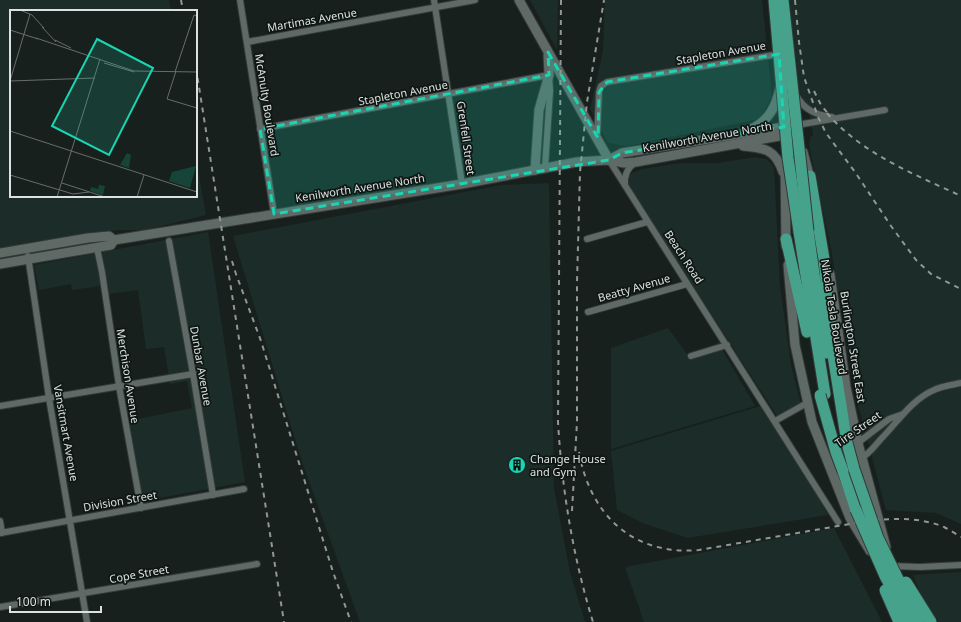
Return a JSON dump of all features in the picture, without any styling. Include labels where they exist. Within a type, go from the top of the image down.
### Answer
[{"type":"highway","name":"Nikola Tesla Boulevard","points":[[774,0],[788,158],[820,317],[829,393]]},
{"type":"highway","name":"Nikola Tesla Boulevard","points":[[782,0],[803,231]]},
{"type":"highway","points":[[810,176],[823,253],[829,393],[836,452],[880,578],[899,622]]},
{"type":"highway","points":[[786,239],[829,393],[852,443],[863,496],[878,538],[919,622]]},
{"type":"highway","points":[[863,496],[882,540],[931,622]]},
{"type":"highway","points":[[856,510],[885,576],[910,622]]},
{"type":"main road","name":"Beach Road","points":[[519,0],[609,160]]},
{"type":"main road","name":"Burlington Street East","points":[[774,0],[779,54],[785,82],[800,126],[829,266],[846,387],[852,443],[862,458],[902,600]]},
{"type":"main road","name":"Burlington Street East","points":[[782,0],[785,82],[784,131],[786,239],[795,345],[807,403],[812,422],[853,524],[902,600],[914,622]]},
{"type":"main road","points":[[535,170],[539,110],[549,75],[548,52]]},
{"type":"main road","points":[[741,133],[756,127],[769,115],[777,102],[785,82]]},
{"type":"main road","name":"Kenilworth Avenue North","points":[[0,253],[88,238],[109,236],[114,240],[462,184],[581,162],[609,160],[624,163],[636,162],[734,145],[800,126]]},
{"type":"main road","name":"Kenilworth Avenue North","points":[[609,160],[622,153],[741,133],[784,131]]},
{"type":"main road","points":[[734,145],[757,147],[769,151],[779,160],[785,177]]},
{"type":"main road","name":"Kenilworth Avenue North","points":[[0,264],[97,248],[111,245],[114,240]]},
{"type":"street","name":"McAnulty Boulevard","points":[[240,0],[274,214]]},
{"type":"street","name":"Grenfell Street","points":[[434,0],[462,184]]},
{"type":"street","name":"Martimas Avenue","points":[[247,42],[475,0]]},
{"type":"street","name":"Stapleton Avenue","points":[[598,139],[599,92],[601,86],[607,82],[779,54]]},
{"type":"street","name":"Stapleton Avenue","points":[[260,130],[549,75]]},
{"type":"street","points":[[545,168],[550,91],[549,75]]},
{"type":"street","points":[[785,82],[806,108],[816,114],[837,118]]},
{"type":"street","name":"Kenilworth Avenue North","points":[[800,126],[885,110]]},
{"type":"street","name":"Beach Road","points":[[609,160],[838,522]]},
{"type":"street","points":[[625,186],[624,179],[626,172],[630,166],[636,162]]},
{"type":"street","points":[[586,239],[647,222]]},
{"type":"street","name":"Dunbar Avenue","points":[[169,242],[193,374],[212,495]]},
{"type":"street","name":"Vansitmart Avenue","points":[[27,248],[49,398],[87,622]]},
{"type":"street","name":"Merchison Avenue","points":[[97,248],[119,386],[141,508]]},
{"type":"street","name":"Beatty Avenue","points":[[588,312],[687,284]]},
{"type":"street","points":[[691,356],[727,345]]},
{"type":"street","points":[[0,406],[193,374]]},
{"type":"street","name":"Tire Street","points":[[827,460],[836,463],[845,463],[862,458],[903,414],[926,393],[945,386],[961,383]]},
{"type":"street","points":[[775,421],[807,403]]},
{"type":"street","name":"Tire Street","points":[[827,460],[843,453],[852,443],[889,419],[903,414]]},
{"type":"street","name":"Division Street","points":[[1,533],[244,489]]},
{"type":"street","points":[[0,521],[1,533]]},
{"type":"street","name":"Cope Street","points":[[0,607],[257,564]]},
{"type":"street","points":[[880,566],[920,568],[961,565]]},
{"type":"highlighted area","points":[[548,52],[598,138],[599,92],[607,82],[779,54],[784,127],[622,153],[609,160],[274,214],[260,129],[549,75]]},
{"type":"shaded area","points":[[0,0],[169,0],[171,10],[10,10],[10,197],[197,197],[197,165],[206,215],[145,230],[118,230],[0,248]]},
{"type":"shaded area","points":[[530,0],[558,0],[557,50]]},
{"type":"shaded area","points":[[605,0],[762,0],[772,96],[760,119],[627,146],[608,143],[590,109],[603,51]]},
{"type":"shaded area","points":[[789,0],[961,0],[961,524],[936,513],[886,510],[854,390],[831,249],[809,145],[810,137],[813,135],[808,104],[803,99],[797,87]]},
{"type":"shaded area","points":[[755,157],[766,159],[774,168],[780,286],[791,365],[799,397],[804,408],[791,408],[782,414],[779,419],[663,239],[628,183],[627,178],[632,173],[642,169],[680,163],[719,163]]},
{"type":"shaded area","points":[[549,183],[554,488],[570,572],[585,622],[360,622],[302,462],[233,236],[501,185]]},
{"type":"shaded area","points":[[208,232],[245,482],[143,501],[128,421],[192,408],[187,381],[170,384],[164,347],[146,349],[138,290],[109,294],[108,285],[72,290],[71,284],[39,290],[34,265]]},
{"type":"shaded area","points":[[668,328],[687,354],[720,346],[755,406],[611,449],[611,348]]},
{"type":"shaded area","points":[[767,404],[779,423],[828,515],[688,538],[645,524],[617,510],[611,451]]},
{"type":"shaded area","points":[[834,528],[882,622],[644,622],[625,567]]},
{"type":"shaded area","points":[[961,572],[961,622],[933,622],[913,575]]},
{"type":"railway","points":[[181,0],[183,10]]},
{"type":"railway","points":[[561,0],[558,422],[562,473],[574,548],[593,622]]},
{"type":"railway","points":[[572,511],[577,422],[577,282],[580,172],[587,102],[604,0]]},
{"type":"railway","points":[[795,0],[804,77],[818,117],[826,133],[916,260],[931,274],[961,289]]},
{"type":"railway","points":[[197,74],[284,622]]},
{"type":"railway","points":[[814,91],[821,105],[830,116]]},
{"type":"railway","points":[[827,113],[856,140],[872,151],[907,171],[961,196]]},
{"type":"railway","points":[[232,261],[261,341],[333,572],[351,622]]},
{"type":"railway","points":[[579,452],[585,475],[593,495],[604,512],[618,527],[635,538],[654,546],[675,550],[699,550],[886,519],[925,521],[944,527],[961,537]]},
{"type":"place","name":"Change House and Gym","points":[[517,465]]}]
